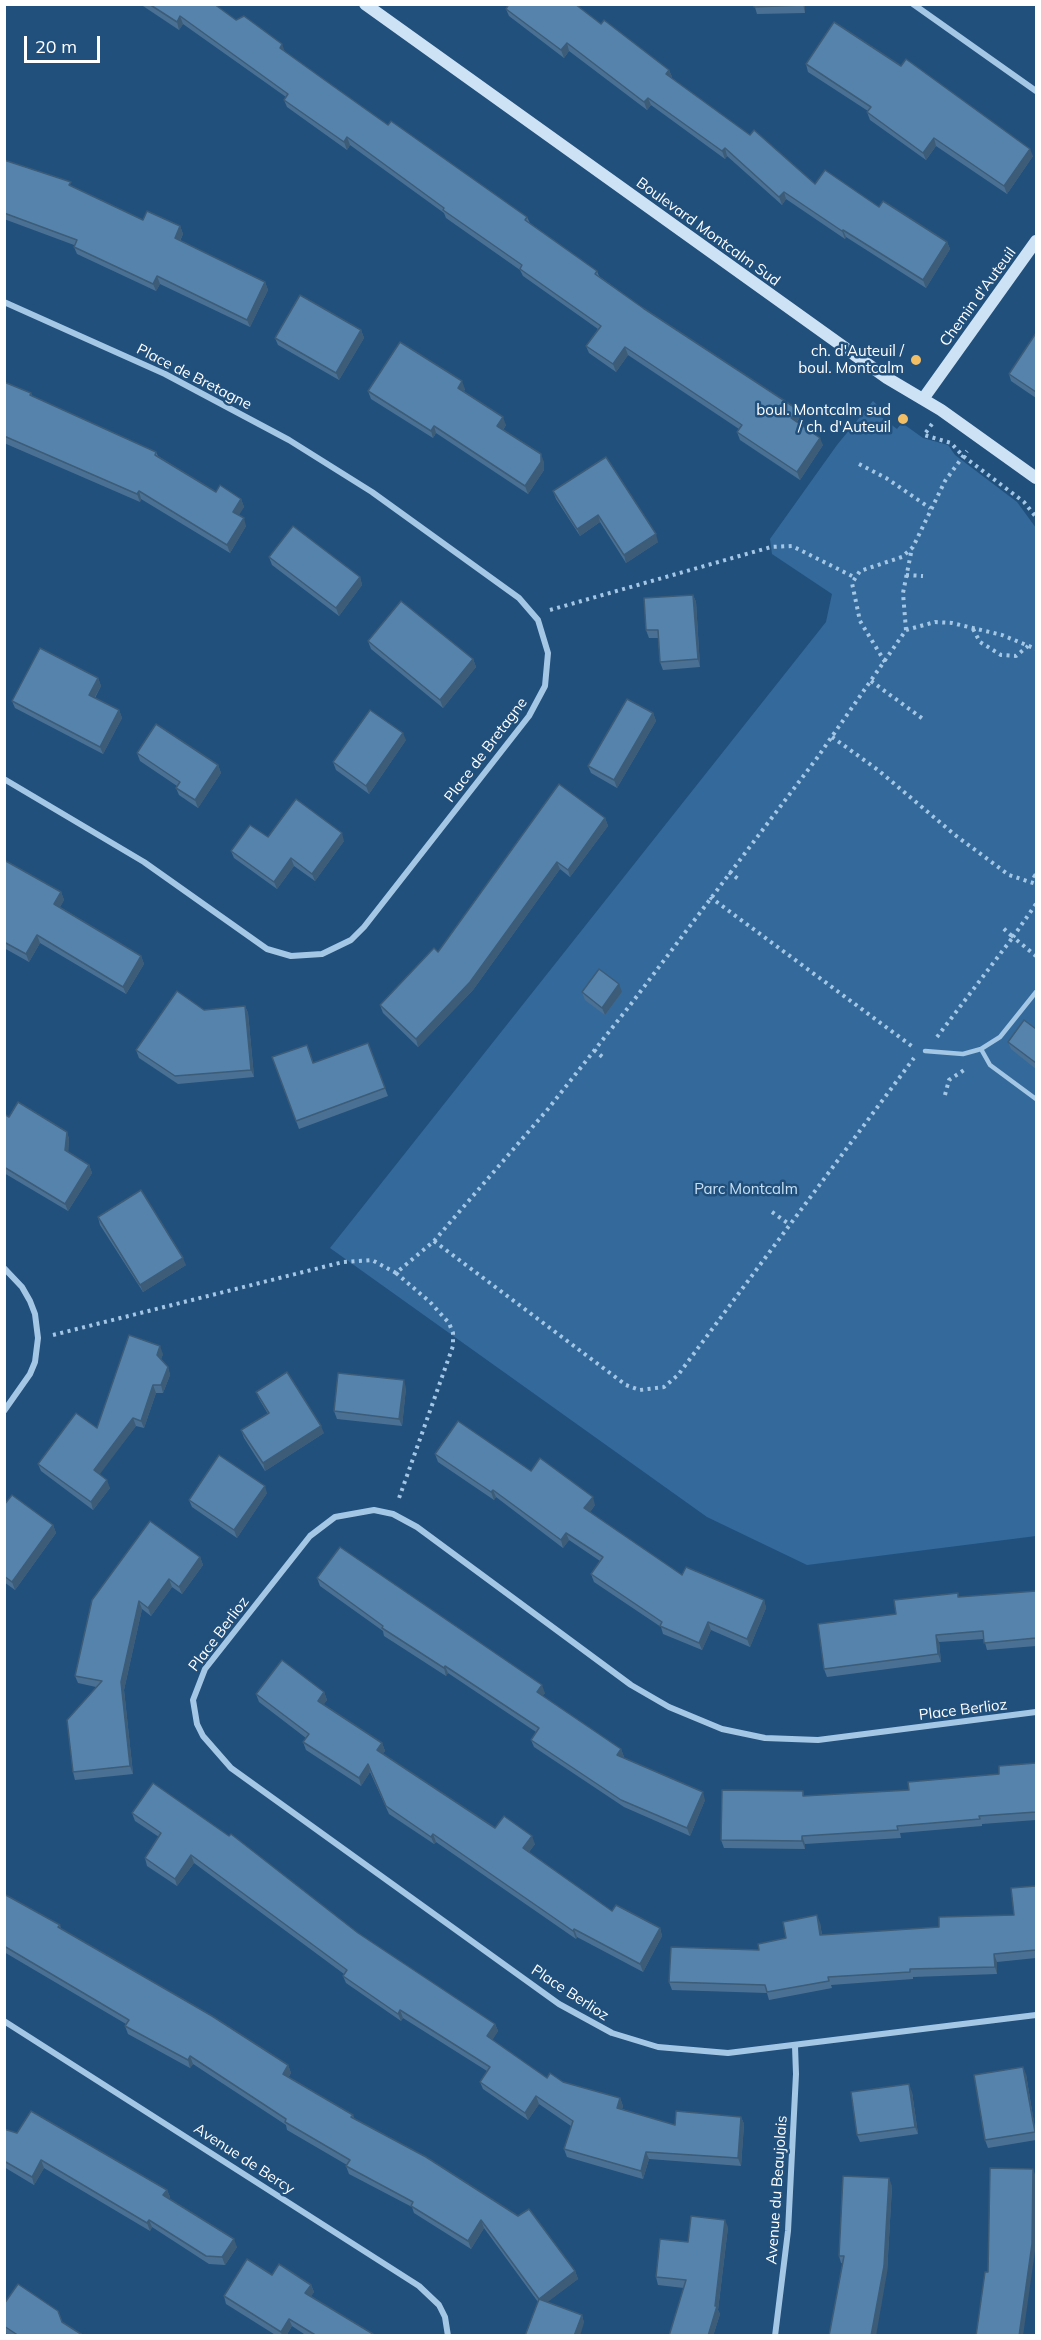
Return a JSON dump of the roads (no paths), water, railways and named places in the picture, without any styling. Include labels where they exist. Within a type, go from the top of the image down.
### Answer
[{"type":"street","name":"Boulevard Montcalm Sud","points":[[365,4],[887,378],[923,399],[1036,478]]},
{"type":"street","points":[[913,4],[1036,91]]},
{"type":"street","name":"Chemin d'Auteuil","points":[[923,399],[1036,241]]},
{"type":"street","name":"Place de Bretagne","points":[[4,302],[165,374],[289,440],[372,492],[519,598],[538,620],[548,653],[545,686],[530,716],[364,927],[351,940],[322,954],[291,956],[267,949],[135,856],[4,779]]},
{"type":"street","points":[[4,1268],[22,1287],[30,1301],[36,1314],[38,1338],[35,1362],[30,1374],[4,1411]]},
{"type":"street","name":"Place Berlioz","points":[[1036,1712],[818,1740],[765,1738],[722,1729],[669,1707],[631,1685],[417,1527],[393,1514],[374,1510],[348,1512],[335,1516],[317,1528],[199,1678],[193,1700],[197,1724],[211,1747],[226,1763],[575,2014],[612,2034],[681,2051],[728,2053],[1036,2015]]},
{"type":"street","name":"Avenue de Bercy","points":[[4,2021],[419,2286],[439,2305],[445,2317],[448,2336]]},
{"type":"street","name":"Avenue du Beaujolais","points":[[775,2336],[787,2241],[796,2074],[795,2046]]},
{"type":"lane","points":[[925,1052],[963,1054],[981,1049],[1000,1037],[1036,992]]},
{"type":"lane","points":[[981,1049],[987,1060],[1036,1099]]},
{"type":"place","name":"ch. d'Auteuil / boul. Montcalm","points":[[916,360]]},
{"type":"place","name":"boul. Montcalm sud / ch. d'Auteuil","points":[[903,419]]},
{"type":"park label","name":"Parc Montcalm","points":[[746,1189]]}]
